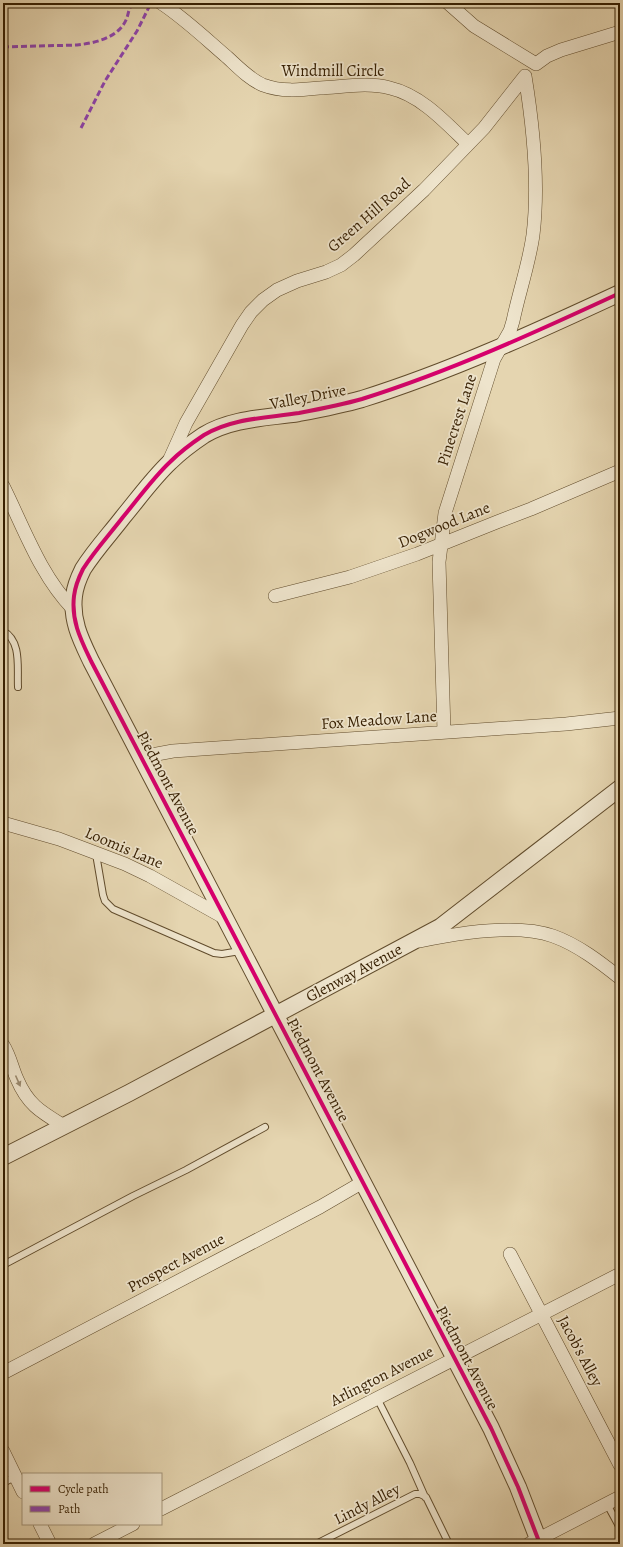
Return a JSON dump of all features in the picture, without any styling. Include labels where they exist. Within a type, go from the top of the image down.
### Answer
[{"type":"street","name":"Windmill Circle","points":[[161,3],[211,43],[250,77],[261,84],[274,89],[288,90],[360,86],[379,86],[390,88],[403,92],[423,104],[468,144]]},
{"type":"street","points":[[448,3],[456,12],[474,26],[536,64],[547,56],[561,50],[619,33]]},
{"type":"street","name":"Green Hill Road","points":[[169,463],[186,423],[251,312],[263,300],[277,290],[297,281],[326,272],[341,265],[354,255],[424,190],[484,128],[525,76]]},
{"type":"street","name":"Pinecrest Lane","points":[[444,732],[439,562],[445,513],[494,359],[510,331],[533,236],[535,210],[532,138],[530,108],[525,76]]},
{"type":"street","name":"Valley Drive","points":[[73,609],[76,588],[83,570],[95,552],[169,463],[185,448],[204,435],[243,421],[330,407],[362,399],[442,371],[620,293]]},
{"type":"street","name":"Dogwood Lane","points":[[275,596],[350,577],[440,545],[531,509],[620,471]]},
{"type":"street","name":"Piedmont Avenue","points":[[3,486],[33,549],[54,586],[73,609],[77,630],[91,661],[363,1182],[510,1468],[536,1542]]},
{"type":"street","name":"Fox Meadow Lane","points":[[141,757],[173,751],[566,724],[620,718]]},
{"type":"street","name":"Glenway Avenue","points":[[3,1157],[276,1015],[440,927],[620,788]]},
{"type":"street","name":"Loomis Lane","points":[[3,823],[59,840],[125,864],[150,876],[225,918]]},
{"type":"street","points":[[409,944],[451,935],[508,931],[535,932],[563,940],[599,962],[620,978]]},
{"type":"street","points":[[3,1045],[7,1051],[17,1079],[27,1099],[38,1110],[64,1126]]},
{"type":"street","name":"Prospect Avenue","points":[[3,1373],[320,1207],[363,1182]]},
{"type":"street","name":"Jacob's Alley","points":[[510,1254],[620,1465]]},
{"type":"street","name":"Arlington Avenue","points":[[162,1509],[620,1274]]},
{"type":"street","points":[[3,1451],[22,1490]]},
{"type":"street","points":[[536,1542],[620,1498]]},
{"type":"street","points":[[40,1525],[50,1544]]},
{"type":"street","points":[[94,1544],[131,1525]]},
{"type":"lane","points":[[3,631],[12,638],[16,645],[18,687]]},
{"type":"lane","points":[[96,854],[103,895],[105,901],[113,909],[214,953],[222,954],[242,950]]},
{"type":"lane","points":[[3,1265],[133,1196],[186,1170],[265,1127]]},
{"type":"lane","points":[[377,1398],[426,1497]]},
{"type":"lane","points":[[3,1483],[15,1477]]},
{"type":"lane","name":"Lindy Alley","points":[[316,1544],[415,1494],[420,1494],[426,1497],[449,1544]]},
{"type":"lane","points":[[607,1504],[620,1528]]},
{"type":"marked path","points":[[3,47],[77,45],[98,41],[118,31],[126,20],[131,6],[134,3]]},
{"type":"marked path","points":[[81,128],[105,81],[137,31],[151,3]]},
{"type":"cycle path","points":[[540,1544],[518,1487],[491,1428],[91,661],[80,638],[75,622],[73,605],[75,589],[83,569],[98,549],[158,475],[174,458],[204,435],[215,429],[238,422],[330,407],[362,399],[395,388],[493,350],[620,293]]}]
